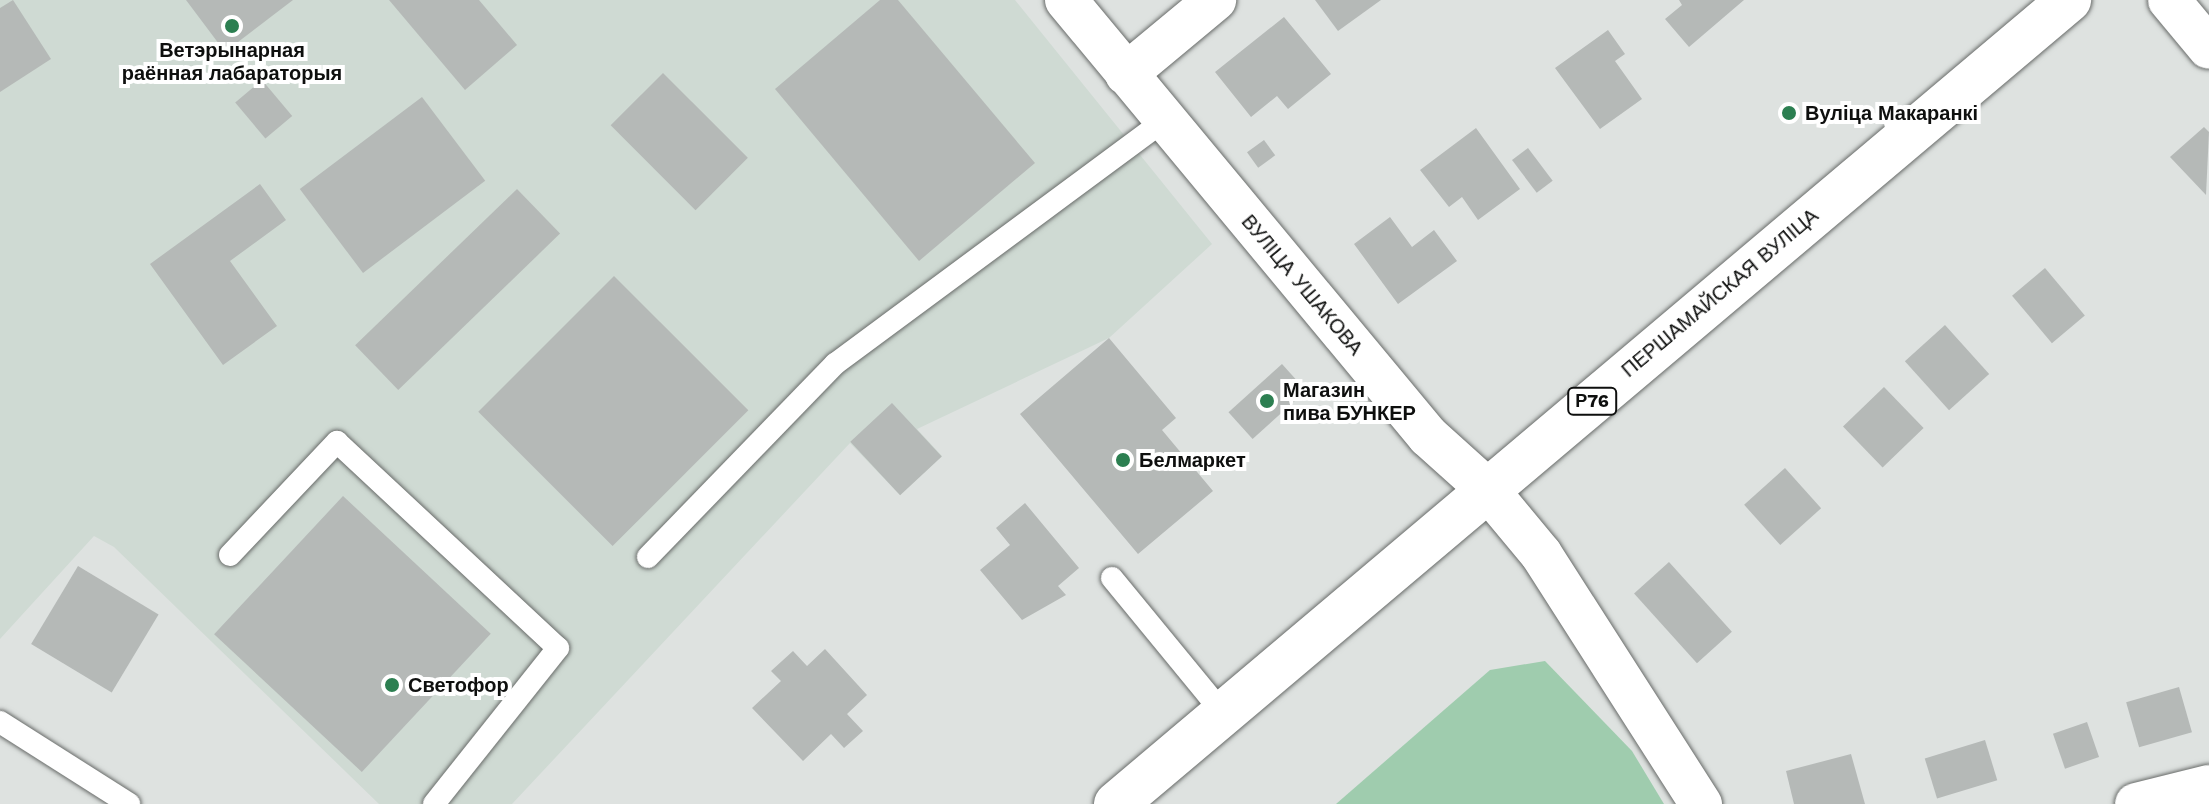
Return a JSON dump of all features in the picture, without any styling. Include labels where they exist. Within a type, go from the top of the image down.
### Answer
[{"type":"main road","name":"ПЕРШАМАЙСКАЯ ВУЛІЦА","points":[[1116,804],[2069,0]]},
{"type":"street","name":"ВУЛІЦА УШАКОВА","points":[[1066,0],[1428,436],[1487,489],[1541,554],[1701,804]]},
{"type":"street","points":[[1126,74],[1215,0]]},
{"type":"street","points":[[2169,0],[2209,48]]},
{"type":"street","points":[[2136,804],[2209,786]]},
{"type":"lane","points":[[648,557],[835,364],[1165,120]]},
{"type":"lane","points":[[230,555],[337,442],[558,648],[434,804]]},
{"type":"lane","points":[[1112,578],[1223,713]]},
{"type":"lane","points":[[0,722],[129,804]]},
{"type":"shaded area","points":[[0,0],[1015,0],[1212,244],[1109,338],[917,429],[942,456],[900,495],[850,443],[512,804],[379,804],[114,547],[94,536],[0,639]]},
{"type":"green space","points":[[1545,661],[1632,751],[1664,804],[1336,804],[1490,670]]},
{"type":"building","points":[[13,0],[51,59],[0,92],[0,8]]},
{"type":"building","name":"Ветэрынарная раённая лабараторыя","points":[[186,0],[293,0],[225,52]]},
{"type":"building","points":[[389,0],[479,0],[517,45],[465,90]]},
{"type":"building","points":[[880,0],[898,0],[1035,163],[919,261],[775,89]]},
{"type":"building","points":[[1315,0],[1381,0],[1338,31]]},
{"type":"building","points":[[1679,0],[1744,0],[1689,47],[1665,19],[1682,5]]},
{"type":"building","points":[[1284,17],[1331,74],[1288,109],[1277,96],[1251,117],[1215,72]]},
{"type":"building","points":[[1608,30],[1625,54],[1615,61],[1642,99],[1600,129],[1555,68]]},
{"type":"building","points":[[663,73],[748,158],[696,210],[611,125]]},
{"type":"building","points":[[262,80],[292,116],[265,139],[235,102]]},
{"type":"building","points":[[422,97],[485,181],[363,273],[300,189]]},
{"type":"building","points":[[2204,127],[2209,132],[2206,195],[2170,157]]},
{"type":"building","points":[[1476,128],[1520,189],[1478,220],[1462,197],[1449,207],[1420,170]]},
{"type":"building","points":[[1264,140],[1275,155],[1258,168],[1247,152]]},
{"type":"building","points":[[1528,148],[1553,181],[1537,193],[1512,160]]},
{"type":"building","points":[[260,184],[286,220],[230,261],[277,326],[223,365],[150,264]]},
{"type":"building","points":[[517,189],[560,234],[398,390],[355,345]]},
{"type":"building","points":[[1390,217],[1412,247],[1434,230],[1457,261],[1398,304],[1354,244]]},
{"type":"building","points":[[2045,268],[2085,315],[2052,343],[2012,296]]},
{"type":"building","points":[[614,276],[748,410],[613,546],[478,412]]},
{"type":"building","points":[[1945,325],[1989,374],[1949,410],[1905,361]]},
{"type":"building","name":"Белмаркет","points":[[1109,338],[1176,418],[1162,430],[1213,491],[1138,554],[1020,414]]},
{"type":"building","name":"Магазин пива БУНКЕР","points":[[1282,364],[1306,391],[1253,439],[1228,412]]},
{"type":"building","points":[[1884,387],[1924,428],[1883,468],[1843,427]]},
{"type":"building","points":[[892,403],[942,456],[900,495],[850,442]]},
{"type":"building","points":[[1785,468],[1821,508],[1780,545],[1744,505]]},
{"type":"building","points":[[343,496],[491,634],[362,772],[214,634]]},
{"type":"building","points":[[1025,503],[1079,568],[1058,586],[1066,595],[1022,620],[980,570],[1010,545],[996,528]]},
{"type":"building","points":[[1669,562],[1732,632],[1697,663],[1634,593]]},
{"type":"building","points":[[78,566],[159,614],[112,692],[31,644]]},
{"type":"building","points":[[825,649],[867,695],[847,714],[863,731],[844,748],[831,734],[803,761],[752,708],[781,681],[771,671],[793,651],[807,666]]},
{"type":"building","points":[[2179,687],[2192,732],[2139,747],[2126,702]]},
{"type":"building","points":[[2087,722],[2099,757],[2065,769],[2053,734]]},
{"type":"building","points":[[1985,740],[1997,780],[1937,799],[1925,758]]},
{"type":"building","points":[[1851,754],[1865,804],[1794,804],[1786,771]]},
{"type":"place","name":"Ветэрынарная раённая лабараторыя","points":[[232,26]]},
{"type":"place","name":"Вуліца Макаранкі","points":[[1789,113]]},
{"type":"place","name":"Магазин пива БУНКЕР","points":[[1267,401]]},
{"type":"place","name":"Белмаркет","points":[[1123,460]]},
{"type":"place","name":"Светофор","points":[[392,685]]}]
